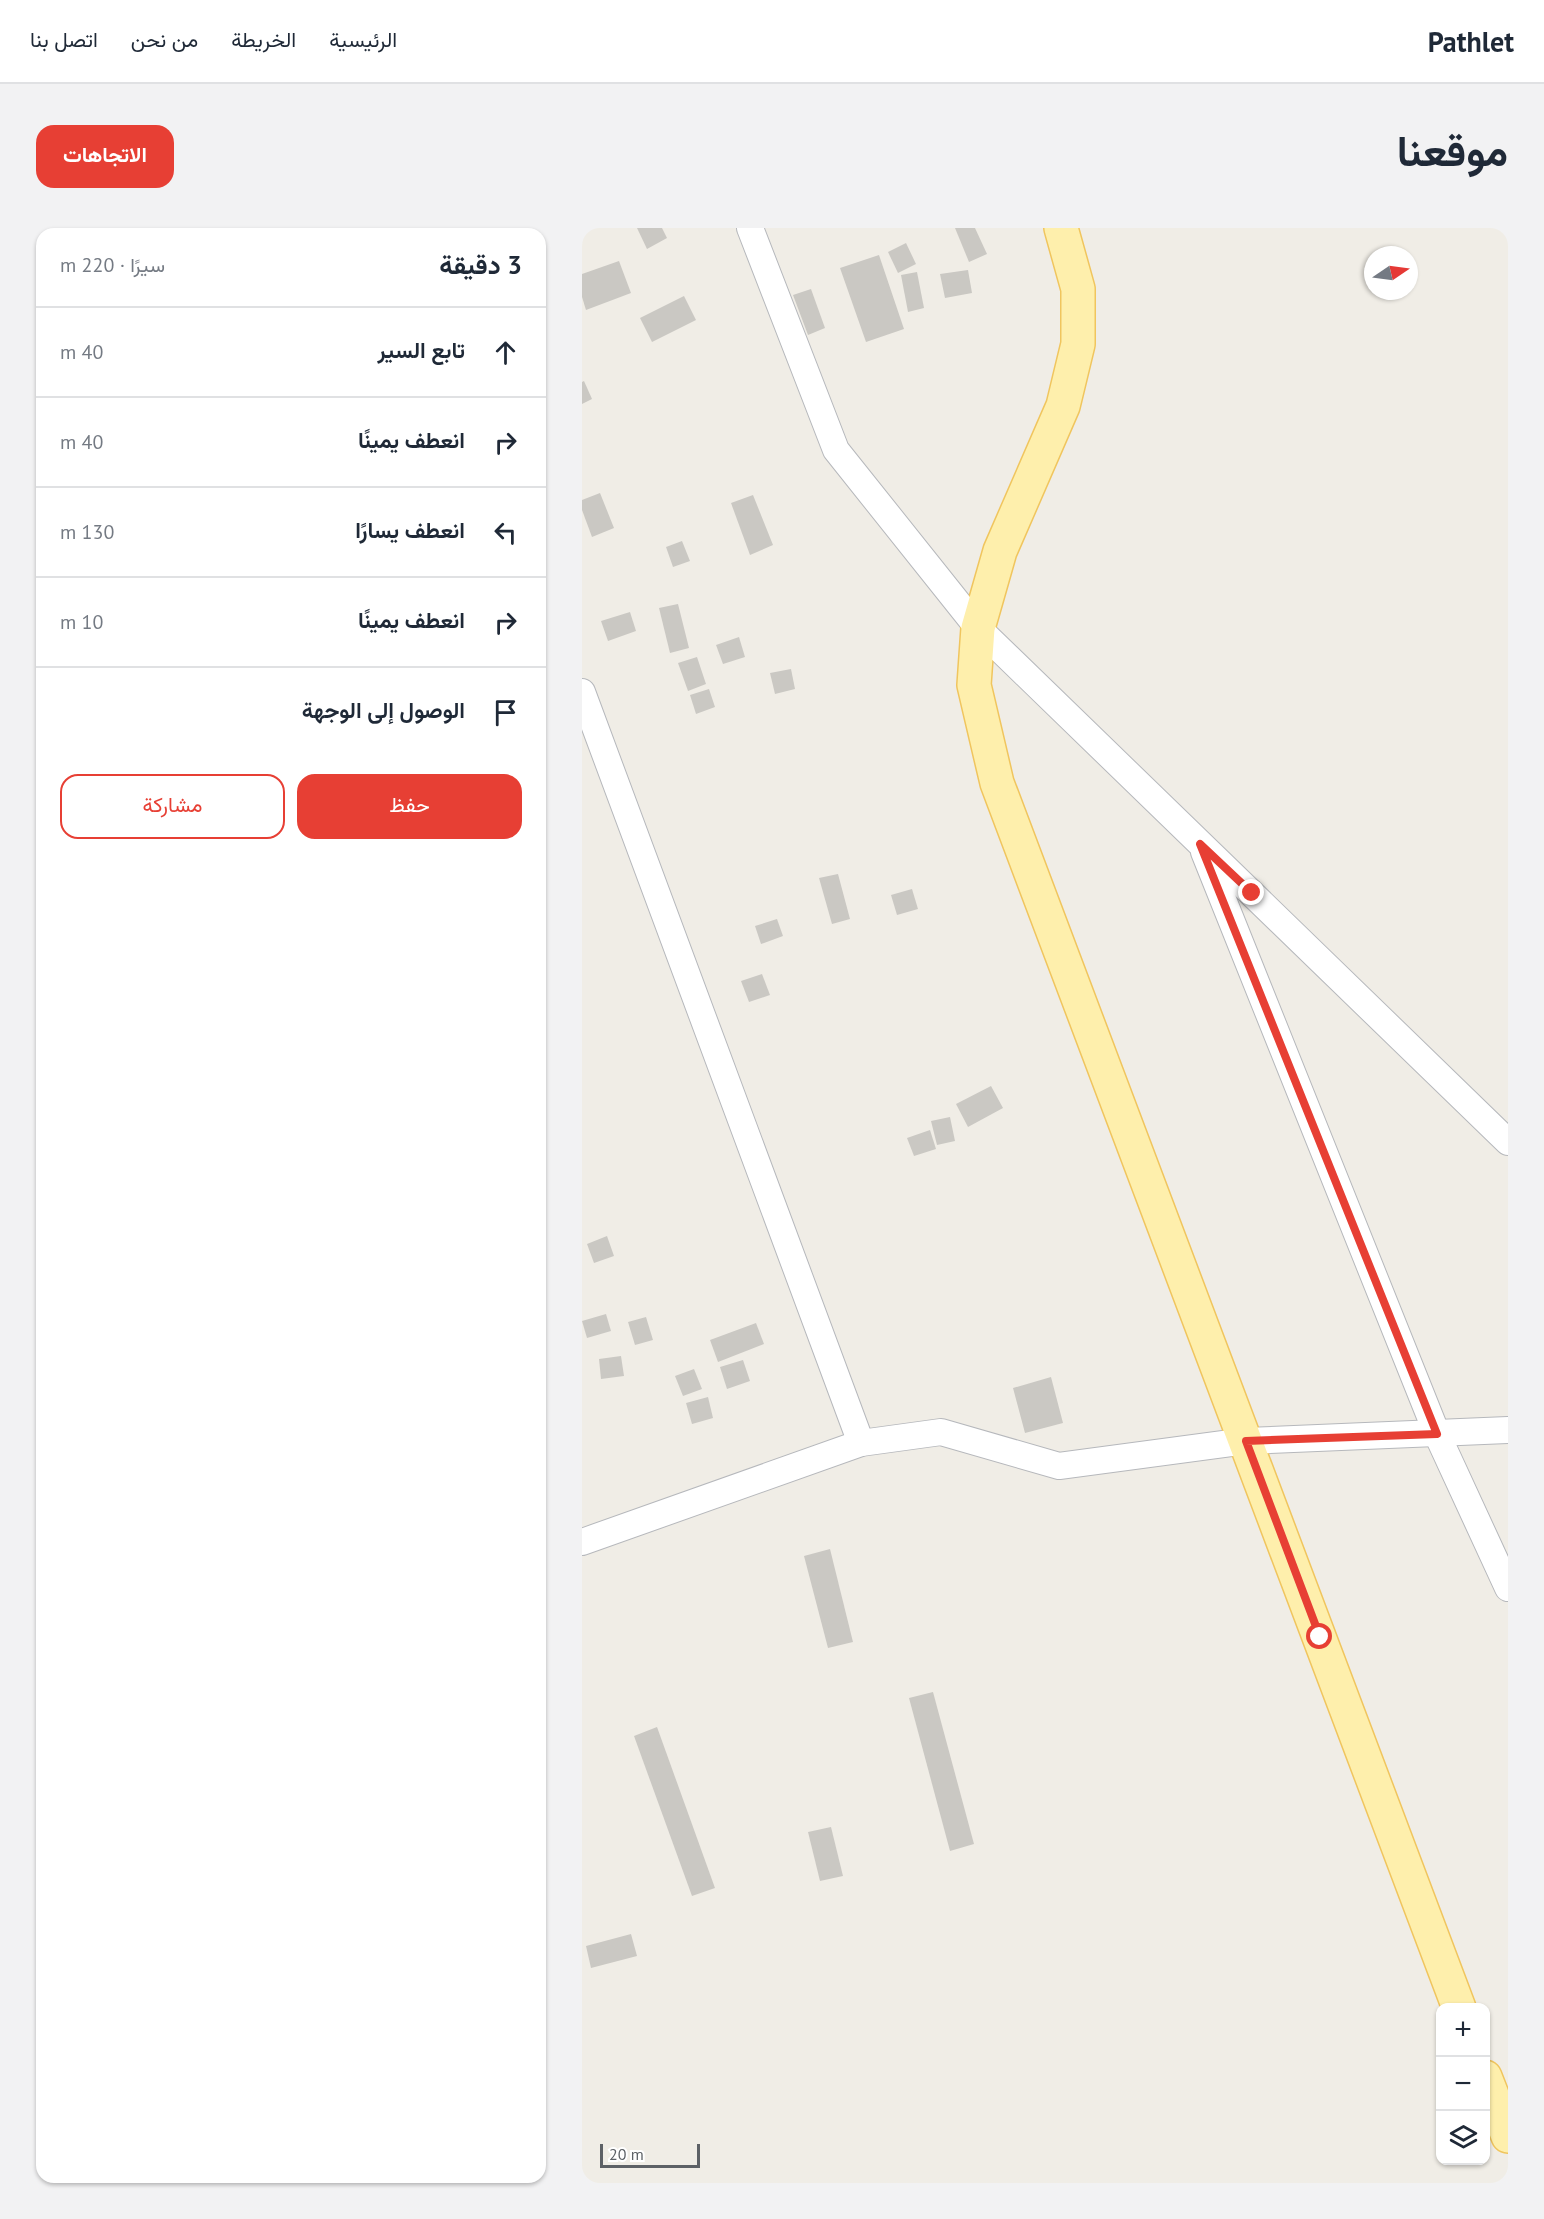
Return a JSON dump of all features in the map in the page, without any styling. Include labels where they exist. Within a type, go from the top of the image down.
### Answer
[{"type":"main road","points":[[1061,228],[1078,289],[1078,345],[1063,406],[1000,551],[978,628],[974,685],[997,783],[1458,2003]]},
{"type":"main road","points":[[1490,2090],[1508,2136]]},
{"type":"street","points":[[750,228],[836,450],[978,628],[1508,1142]]},
{"type":"street","points":[[582,692],[861,1443]]},
{"type":"street","points":[[1200,844],[1437,1434],[1508,1588]]},
{"type":"street","points":[[582,1542],[861,1443],[941,1432],[1059,1466],[1246,1441],[1508,1430]]},
{"type":"building","points":[[637,228],[662,228],[667,238],[647,249]]},
{"type":"building","points":[[955,228],[975,228],[987,254],[969,262]]},
{"type":"building","points":[[906,243],[916,264],[898,273],[888,252]]},
{"type":"building","points":[[879,255],[904,329],[866,342],[840,268]]},
{"type":"building","points":[[619,261],[631,293],[586,310],[582,297],[582,274]]},
{"type":"building","points":[[968,270],[972,293],[945,298],[940,274]]},
{"type":"building","points":[[917,272],[924,308],[908,312],[901,275]]},
{"type":"building","points":[[811,289],[825,328],[808,335],[793,295]]},
{"type":"building","points":[[684,296],[696,320],[652,342],[640,318]]},
{"type":"building","points":[[584,381],[592,399],[582,404],[582,382]]},
{"type":"building","points":[[600,493],[614,528],[592,537],[582,510],[582,500]]},
{"type":"building","points":[[753,495],[773,545],[750,555],[731,503]]},
{"type":"building","points":[[682,541],[690,561],[673,567],[666,547]]},
{"type":"building","points":[[678,604],[689,648],[670,653],[659,608]]},
{"type":"building","points":[[630,612],[636,631],[608,641],[601,621]]},
{"type":"building","points":[[739,637],[745,657],[723,664],[716,645]]},
{"type":"building","points":[[697,657],[706,684],[688,691],[678,663]]},
{"type":"building","points":[[791,669],[795,689],[775,694],[770,673]]},
{"type":"building","points":[[709,689],[715,707],[696,714],[690,695]]},
{"type":"building","points":[[838,874],[850,919],[832,924],[819,878]]},
{"type":"building","points":[[912,889],[918,909],[897,915],[891,895]]},
{"type":"building","points":[[777,919],[783,936],[761,944],[755,926]]},
{"type":"building","points":[[762,974],[770,995],[749,1002],[741,981]]},
{"type":"building","points":[[991,1086],[1003,1108],[968,1127],[956,1104]]},
{"type":"building","points":[[950,1117],[955,1141],[937,1145],[931,1121]]},
{"type":"building","points":[[930,1130],[936,1149],[914,1156],[907,1138]]},
{"type":"building","points":[[607,1236],[614,1256],[594,1263],[587,1244]]},
{"type":"building","points":[[606,1314],[611,1331],[587,1338],[582,1321]]},
{"type":"building","points":[[646,1317],[653,1340],[635,1345],[628,1322]]},
{"type":"building","points":[[756,1323],[764,1344],[718,1362],[710,1340]]},
{"type":"building","points":[[621,1356],[624,1376],[601,1379],[599,1359]]},
{"type":"building","points":[[743,1360],[750,1381],[727,1389],[720,1367]]},
{"type":"building","points":[[694,1369],[702,1389],[683,1396],[675,1376]]},
{"type":"building","points":[[1051,1377],[1063,1423],[1025,1433],[1013,1388]]},
{"type":"building","points":[[708,1397],[713,1418],[692,1424],[686,1403]]},
{"type":"building","points":[[830,1549],[853,1642],[828,1648],[804,1556]]},
{"type":"building","points":[[933,1692],[974,1844],[950,1851],[909,1698]]},
{"type":"building","points":[[657,1727],[715,1888],[692,1896],[634,1736]]},
{"type":"building","points":[[831,1827],[843,1876],[820,1881],[808,1832]]},
{"type":"building","points":[[631,1934],[637,1956],[591,1968],[586,1946]]},
{"type":"route","points":[[1252,893],[1200,844],[1437,1434],[1246,1441],[1320,1637]]}]
